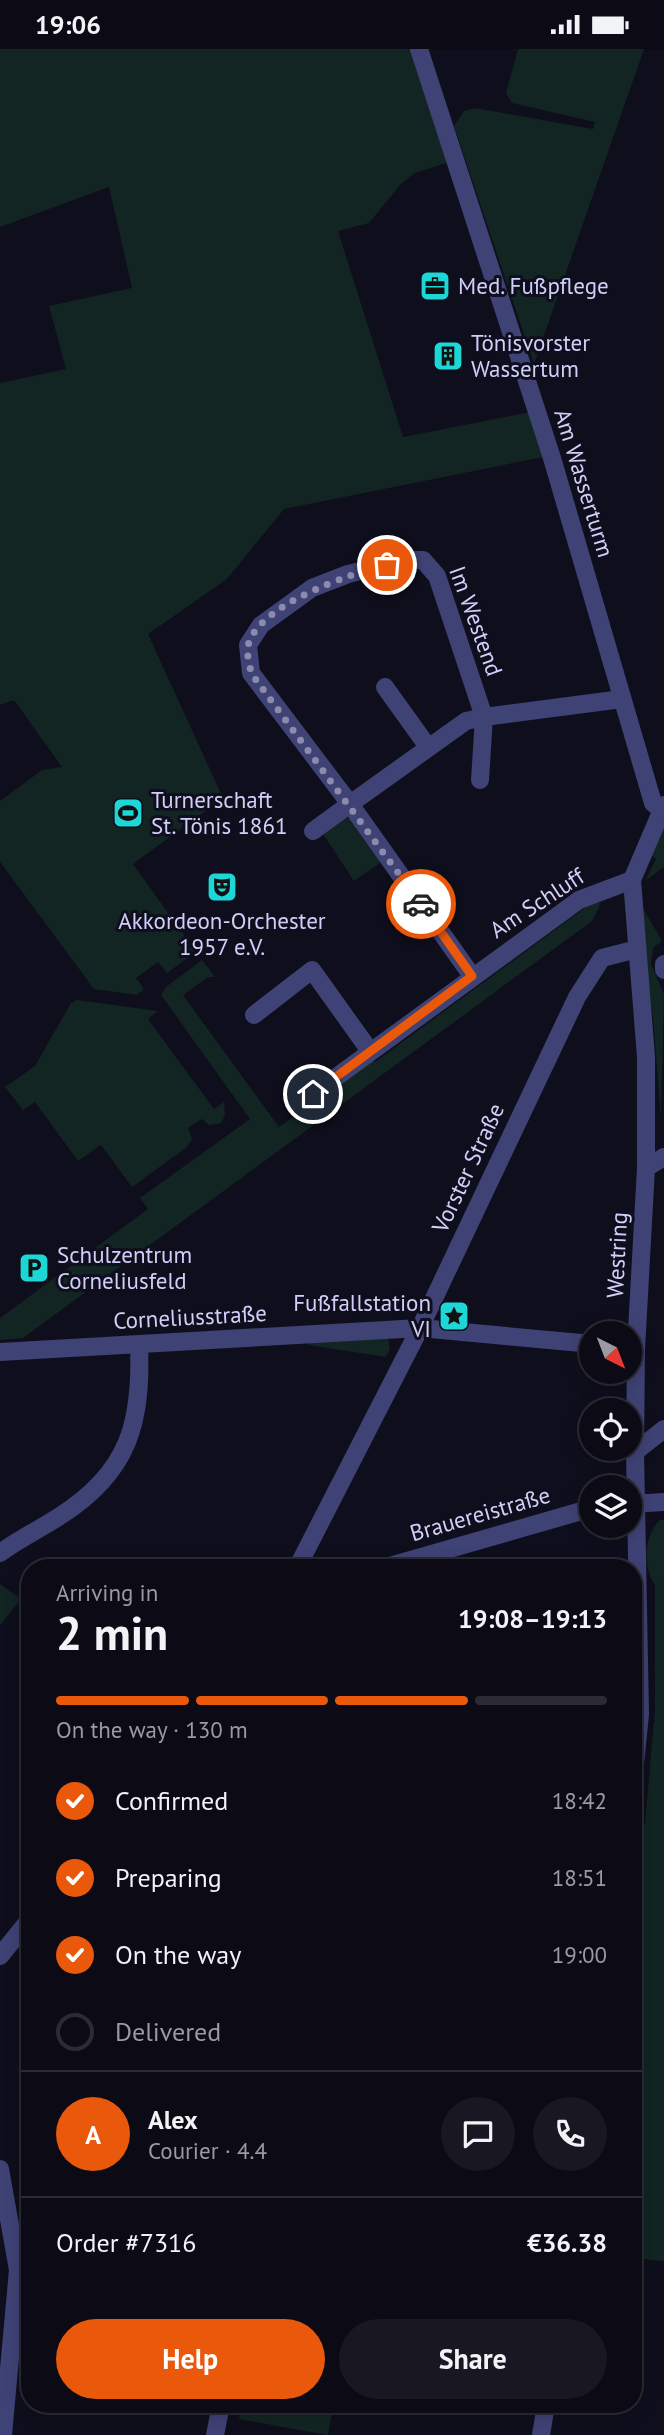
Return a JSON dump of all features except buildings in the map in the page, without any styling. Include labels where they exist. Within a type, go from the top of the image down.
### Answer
[{"type":"street","name":"Am Wasserturm","points":[[419,49],[552,458],[653,803],[663,808]]},
{"type":"street","name":"Im Westend","points":[[349,804],[251,673],[248,645],[261,625],[312,588],[348,574],[407,560],[422,560],[437,576],[484,717],[480,780]]},
{"type":"street","points":[[385,687],[428,747]]},
{"type":"street","points":[[313,831],[466,721],[622,699]]},
{"type":"street","points":[[349,804],[472,976]]},
{"type":"street","points":[[637,949],[632,880],[663,808]]},
{"type":"street","name":"Am Schluff","points":[[313,1094],[579,900],[632,880]]},
{"type":"street","name":"Westring","points":[[635,1321],[646,1168],[645,1020],[637,949]]},
{"type":"street","name":"Vorster Straße","points":[[302,1559],[420,1328],[577,997],[602,958],[637,949]]},
{"type":"street","points":[[664,964],[664,970]]},
{"type":"street","points":[[254,1015],[312,971],[370,1051]]},
{"type":"street","points":[[646,1168],[664,1157]]},
{"type":"street","name":"Corneliusstraße","points":[[0,1352],[420,1328],[579,1343]]},
{"type":"street","points":[[0,1553],[63,1514],[111,1475],[134,1426],[140,1384],[139,1345]]},
{"type":"street","points":[[642,1446],[664,1429]]},
{"type":"street","points":[[642,1503],[664,1502]]},
{"type":"street","name":"Brauereistraße","points":[[414,1559],[579,1512]]},
{"type":"street","name":"Westring","points":[[634,1538],[634,1559]]},
{"type":"street","points":[[0,1957],[21,1930]]},
{"type":"street","points":[[0,2169],[16,2271],[3,2435]]},
{"type":"street","points":[[215,2435],[219,2413]]},
{"type":"street","points":[[541,2435],[545,2413]]},
{"type":"green space","points":[[0,49],[412,49],[450,162],[415,173],[401,184],[369,223],[338,231],[403,437],[530,412],[543,457],[284,509],[227,579],[148,634],[223,798],[133,864],[196,952],[167,973],[158,962],[136,978],[144,989],[137,995],[94,989],[0,862],[0,801],[42,770],[62,767],[14,700],[0,705],[0,383],[66,369],[49,306],[132,288],[109,187],[0,227]]},
{"type":"green space","points":[[518,49],[644,49],[534,364],[454,126],[464,111],[475,108],[593,129],[595,122],[512,103],[506,93]]},
{"type":"green space","points":[[346,817],[353,821],[383,861],[354,881],[323,834]]},
{"type":"green space","points":[[664,819],[664,867],[645,881],[656,859],[652,856],[654,841]]},
{"type":"green space","points":[[593,902],[601,903],[592,921],[23,1338],[0,1340],[0,1318],[148,1209],[140,1198],[250,1119],[161,995],[166,987],[202,960],[215,977],[208,977],[183,995],[279,1127],[373,1060],[375,1062]]},
{"type":"green space","points":[[641,905],[662,941],[653,948],[651,964],[664,994],[661,1118],[653,1017],[640,942]]},
{"type":"green space","points":[[77,1000],[158,1011],[148,1019],[214,1109],[224,1102],[225,1116],[221,1123],[209,1125],[202,1119],[188,1128],[192,1139],[187,1147],[132,1187],[101,1145],[78,1161],[35,1102],[23,1110],[5,1087],[35,1066],[71,1003]]},
{"type":"green space","points":[[378,1335],[388,1339],[390,1348],[386,1357],[308,1345],[311,1339]]},
{"type":"green space","points":[[660,1520],[664,1520],[664,2261],[642,2259],[642,1827],[645,1823],[655,1711],[655,1585],[648,1569],[647,1551],[655,1526]]},
{"type":"green space","points":[[0,1584],[21,1599],[0,1625]]},
{"type":"green space","points":[[240,2413],[332,2413],[328,2435],[239,2419]]},
{"type":"way so far","points":[[387,565],[348,574],[312,588],[261,625],[248,645],[251,673],[421,904]]},
{"type":"place","name":"Med. Fußpflege","points":[[435,286]]},
{"type":"place","name":"Tönisvorster Wassertum","points":[[448,356]]},
{"type":"place","name":"Turnerschaft St. Tönis 1861","points":[[128,813]]},
{"type":"place","name":"Akkordeon-Orchester 1957 e.V.","points":[[222,887]]},
{"type":"place","name":"Schulzentrum Corneliusfeld","points":[[34,1268]]},
{"type":"place","name":"Fußfallstation VI","points":[[454,1316]]},
{"type":"route","points":[[313,1094],[472,976],[421,904]]}]
